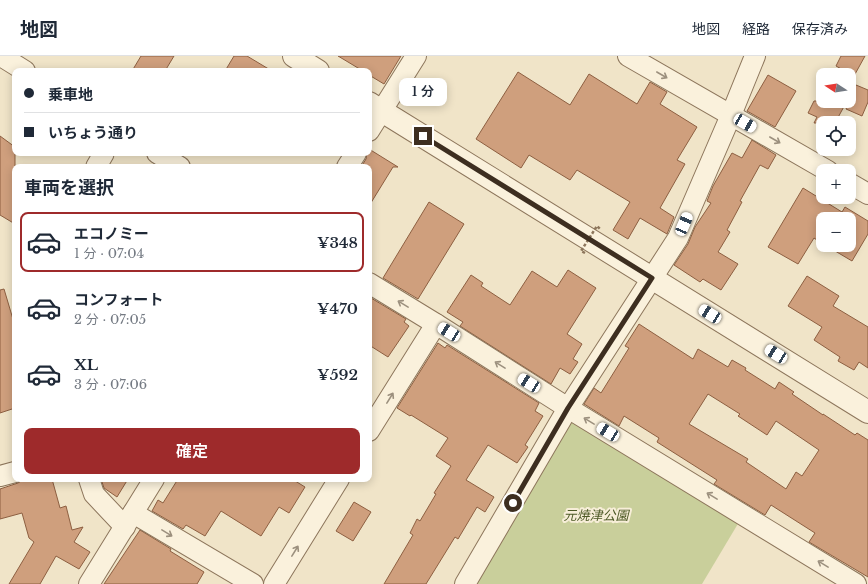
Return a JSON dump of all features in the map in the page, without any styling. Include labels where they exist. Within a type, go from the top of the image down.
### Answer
[{"type":"street","points":[[1,56],[20,68]]},
{"type":"street","points":[[294,56],[313,68]]},
{"type":"street","points":[[372,121],[376,107],[416,56]]},
{"type":"street","points":[[628,56],[816,164]]},
{"type":"street","points":[[465,584],[568,408],[678,238],[755,56]]},
{"type":"street","points":[[376,107],[868,412]]},
{"type":"street","points":[[162,156],[175,164]]},
{"type":"street","points":[[856,187],[868,194]]},
{"type":"street","points":[[372,285],[568,408],[856,584]]},
{"type":"street","points":[[372,426],[436,324]]},
{"type":"street","points":[[0,476],[12,473]]},
{"type":"street","points":[[90,482],[94,494],[129,520],[253,584]]},
{"type":"street","points":[[89,584],[152,482]]},
{"type":"street","points":[[274,584],[337,482]]},
{"type":"path","points":[[585,253],[581,251],[597,226],[600,229]]},
{"type":"green space","name":"元焼津公園","points":[[570,420],[739,522],[702,584],[475,584]]},
{"type":"building","points":[[141,56],[174,56],[167,68],[134,68]]},
{"type":"building","points":[[234,56],[247,56],[267,68],[227,68]]},
{"type":"building","points":[[338,56],[401,56],[384,84],[372,77],[372,68],[358,68]]},
{"type":"building","points":[[841,56],[865,56],[856,72],[856,68],[840,68],[836,66]]},
{"type":"building","points":[[518,72],[570,105],[589,74],[637,104],[650,82],[667,92],[660,104],[697,127],[677,160],[685,164],[660,208],[674,217],[667,234],[640,218],[628,239],[613,230],[630,202],[577,170],[570,180],[529,155],[521,168],[476,139]]},
{"type":"building","points":[[768,75],[796,91],[775,127],[747,111]]},
{"type":"building","points":[[856,85],[868,90],[868,102],[862,116],[846,109],[856,108]]},
{"type":"building","points":[[814,101],[816,101],[816,108],[843,108],[839,116],[816,117],[808,113]]},
{"type":"building","points":[[0,136],[12,145],[12,156],[15,156],[15,164],[12,164],[12,222],[0,215]]},
{"type":"building","points":[[752,140],[776,155],[768,169],[760,165],[740,201],[742,202],[727,230],[730,232],[718,252],[738,264],[721,290],[703,279],[700,282],[674,265],[688,244],[695,227],[711,203],[707,201],[713,186],[732,153],[742,158]]},
{"type":"building","points":[[372,151],[398,167],[393,167],[372,201],[372,164],[363,164],[366,156],[372,156]]},
{"type":"building","points":[[803,188],[816,196],[816,204],[829,204],[842,212],[816,212],[816,239],[814,238],[798,264],[768,247]]},
{"type":"building","points":[[429,202],[464,224],[418,299],[383,278]]},
{"type":"building","points":[[845,207],[853,212],[842,212]]},
{"type":"building","points":[[856,214],[868,221],[868,234],[852,261],[837,252],[856,252]]},
{"type":"building","points":[[568,270],[596,288],[567,334],[582,344],[573,359],[578,362],[570,374],[560,368],[551,384],[460,326],[463,322],[447,312],[471,275],[483,283],[481,286],[510,305],[532,271],[557,287]]},
{"type":"building","points":[[807,276],[839,296],[833,306],[868,327],[868,368],[859,362],[854,370],[838,361],[840,357],[814,340],[822,327],[788,306]]},
{"type":"building","points":[[4,289],[12,316],[12,409],[0,413],[0,290]]},
{"type":"building","points":[[372,299],[406,319],[404,322],[409,326],[388,357],[372,347]]},
{"type":"building","points":[[639,324],[693,359],[698,349],[728,367],[732,360],[775,389],[779,382],[794,392],[792,394],[823,415],[855,435],[857,433],[868,440],[868,577],[809,542],[815,533],[771,505],[765,515],[714,484],[717,480],[657,442],[659,438],[624,416],[619,426],[584,404],[594,388],[601,393],[629,348],[625,346]],"holes":[[[708,394],[740,414],[738,416],[767,435],[776,421],[819,450],[802,476],[796,472],[786,489],[746,462],[748,459],[689,424]]]},
{"type":"building","points":[[438,343],[445,348],[447,345],[539,403],[535,411],[543,416],[525,445],[528,447],[517,463],[488,445],[466,480],[494,497],[485,512],[477,507],[458,539],[455,537],[426,584],[384,584],[413,535],[410,533],[417,519],[420,521],[436,494],[434,493],[451,466],[436,456],[448,438],[397,408]]},
{"type":"building","points":[[53,482],[60,508],[66,506],[72,530],[83,527],[74,542],[90,552],[79,569],[56,556],[40,584],[9,584],[34,542],[29,538],[22,513],[0,519],[0,489],[18,483]]},
{"type":"building","points":[[102,482],[126,482],[117,497],[104,488]]},
{"type":"building","points":[[176,482],[297,482],[305,487],[289,513],[279,507],[261,536],[221,511],[205,536],[186,525],[183,529],[152,511],[158,500],[163,503]]},
{"type":"building","points":[[354,502],[371,512],[353,541],[336,531]]},
{"type":"building","points":[[140,530],[204,572],[197,584],[104,584]]},
{"type":"route","points":[[423,136],[652,278],[568,408],[513,503]]}]
